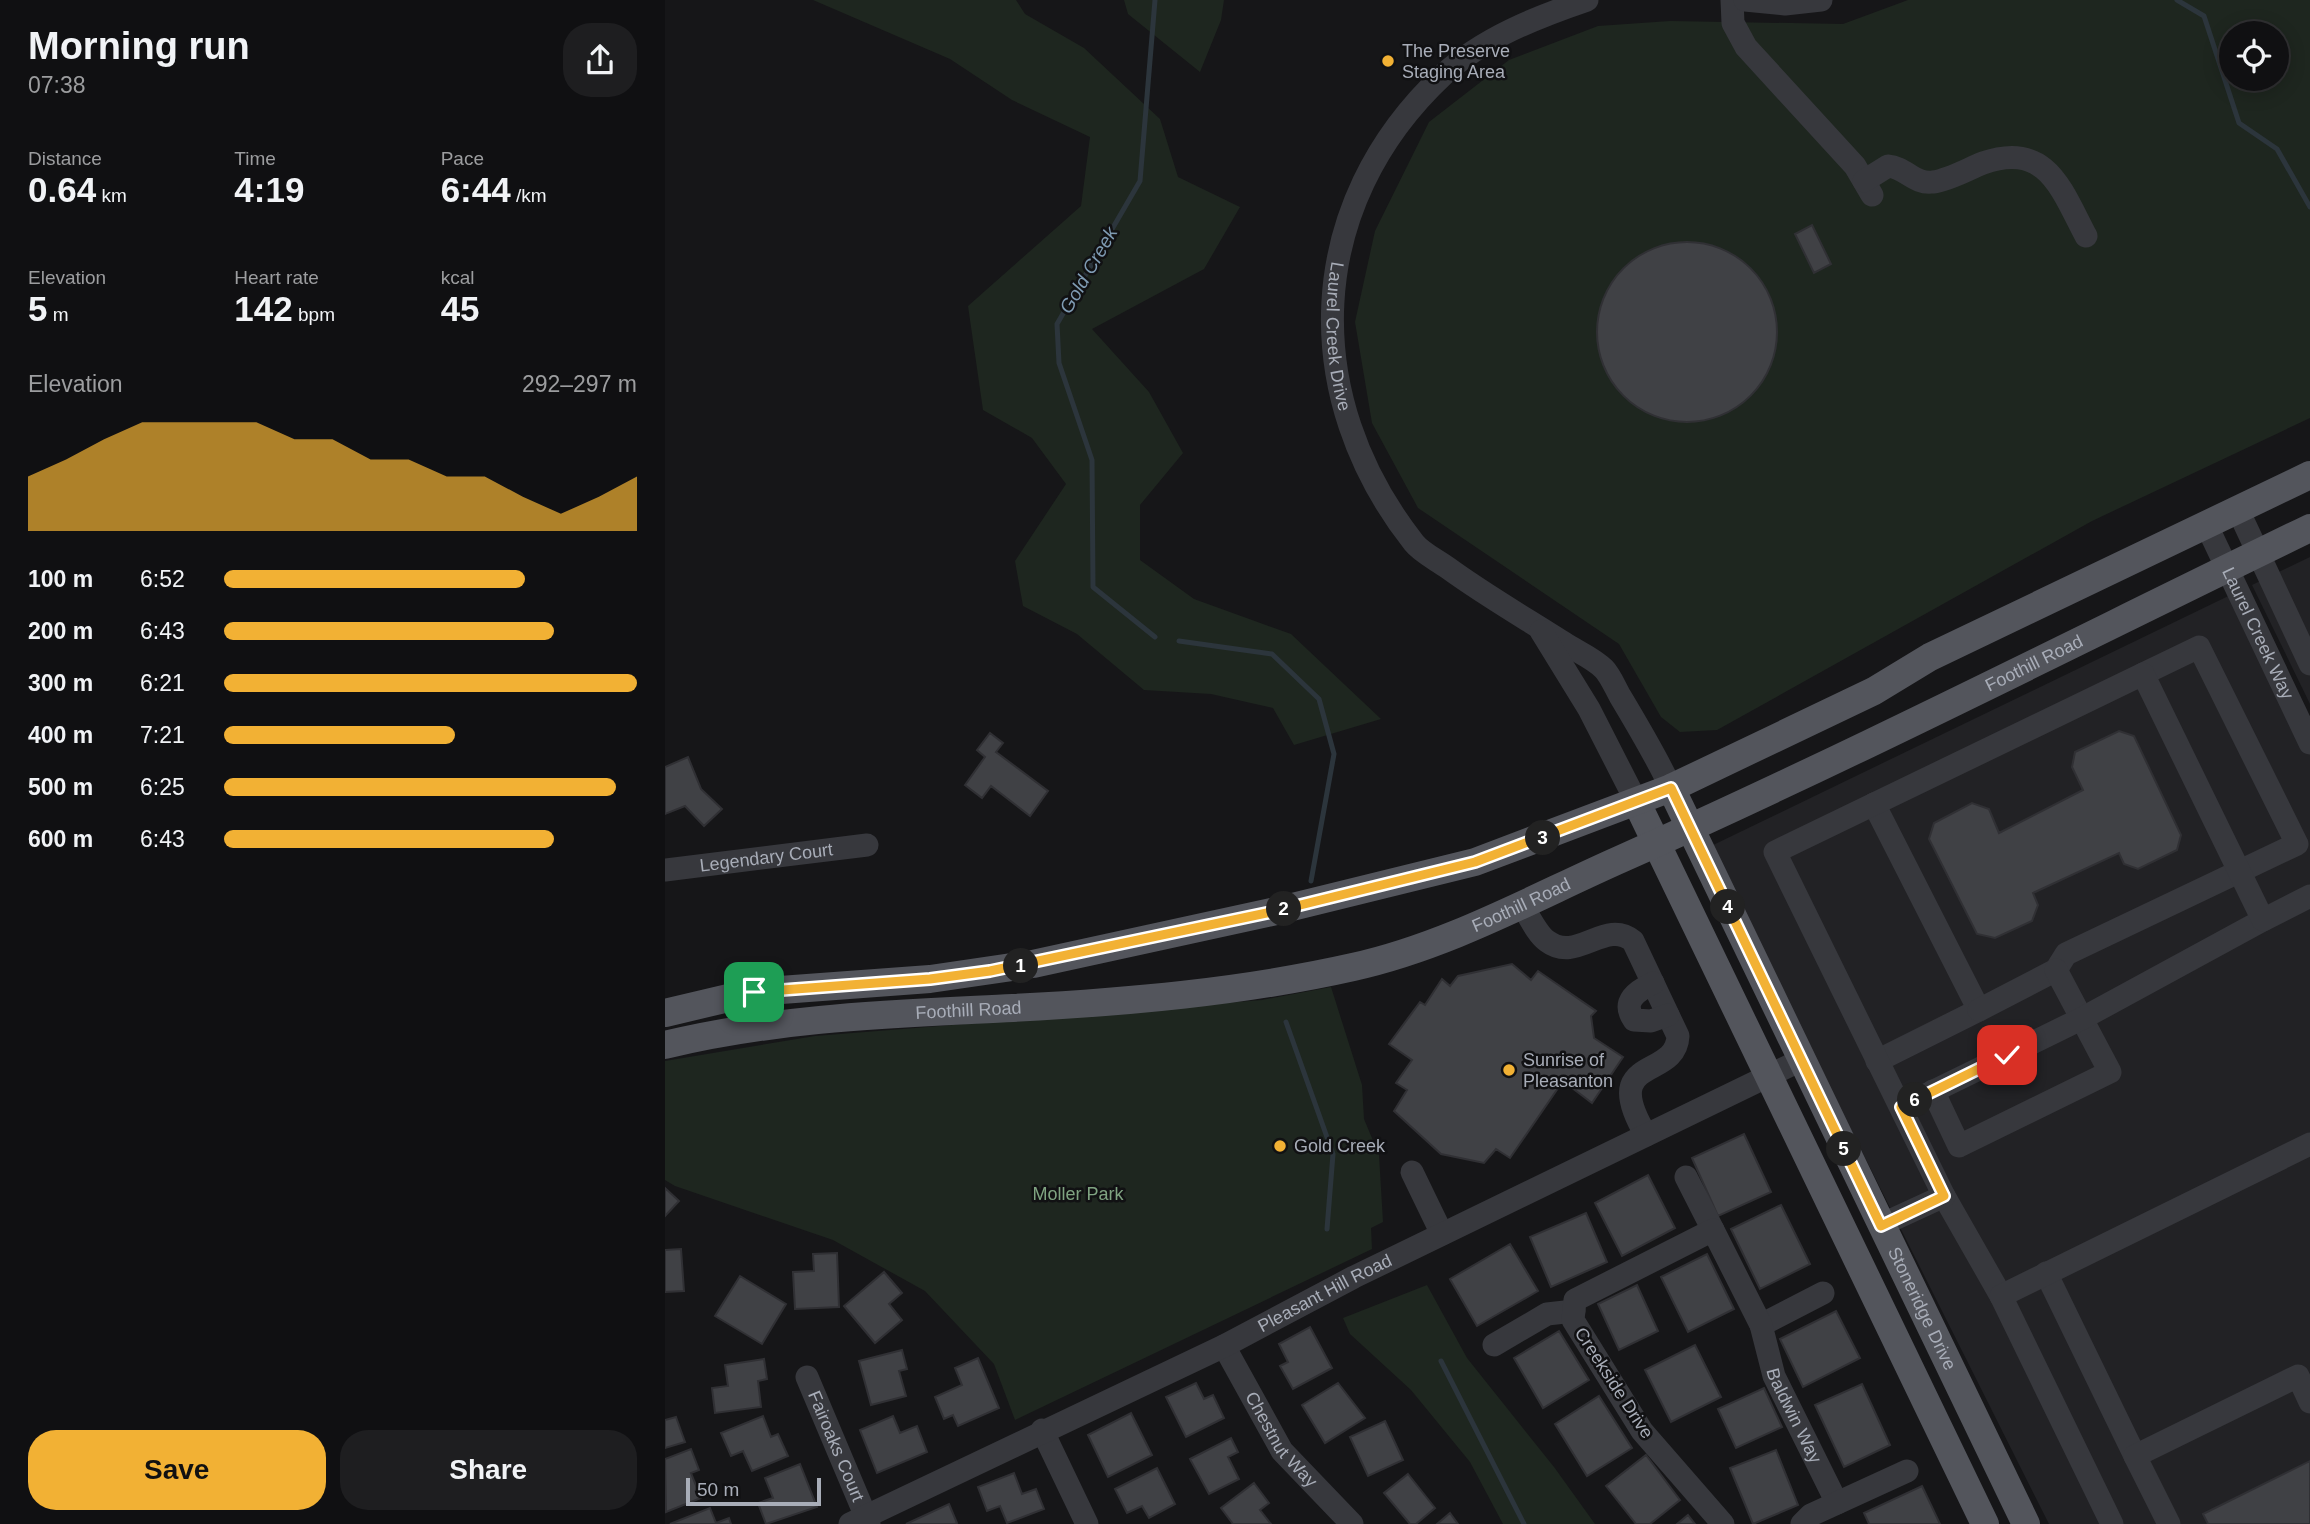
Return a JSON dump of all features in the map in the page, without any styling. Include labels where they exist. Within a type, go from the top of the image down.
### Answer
[{"type":"main road","name":"Foothill Road","points":[[665,1013],[754,992],[930,979],[1044,961],[1276,911],[1475,862],[1671,788],[1874,691],[1930,657],[2310,475]]},
{"type":"main road","name":"Foothill Road","points":[[665,1045],[726,1030],[783,1022],[1020,1007],[1251,987],[1355,967],[1418,951],[1690,828],[2310,528]]},
{"type":"main road","name":"Stoneridge Drive","points":[[1671,788],[2026,1524]]},
{"type":"main road","name":"Stoneridge Drive","points":[[1637,803],[1985,1524]]},
{"type":"street","name":"Laurel Creek Drive","points":[[1587,0],[1505,32],[1444,74],[1406,115],[1369,171],[1345,231],[1332,284],[1332,347],[1342,402],[1355,443],[1379,492],[1416,545],[1604,669],[1656,755],[1671,788]]},
{"type":"street","points":[[1732,0],[1733,23],[1747,47],[1855,166],[1868,188],[1888,166],[1895,166],[1919,181],[1933,182],[1991,160],[2012,157],[2034,159],[2056,178],[2087,236]]},
{"type":"street","points":[[1745,0],[1785,4],[1821,0]]},
{"type":"street","name":"Laurel Creek Way","points":[[2238,510],[2310,664]]},
{"type":"street","name":"Laurel Creek Way","points":[[2206,524],[2310,743]]},
{"type":"street","name":"Laurel Creek Drive","points":[[1537,626],[1589,709],[1637,803]]},
{"type":"street","points":[[1878,1061],[2056,970],[2066,954],[2241,873],[2297,844],[2199,647],[1775,852],[1944,1196],[2001,1296],[2112,1524]]},
{"type":"street","points":[[2143,674],[2263,920]]},
{"type":"street","points":[[1874,804],[1979,1010]]},
{"type":"street","name":"Legendary Court","points":[[665,870],[867,845]]},
{"type":"street","points":[[1901,1107],[2081,1019],[2310,896]]},
{"type":"street","points":[[1522,905],[1544,940],[1552,944],[1568,948],[1583,945],[1611,932],[1623,933],[1633,942],[1678,1035],[1678,1047],[1673,1054],[1635,1078],[1630,1089],[1631,1109],[1646,1135]]},
{"type":"street","points":[[1933,1091],[1959,1146],[2110,1072],[2056,970]]},
{"type":"street","points":[[1653,983],[1638,990],[1629,1002],[1629,1013],[1634,1020],[1641,1022],[1668,1014]]},
{"type":"street","name":"Pleasant Hill Road","points":[[861,1522],[1042,1430],[1224,1346],[1442,1234],[1801,1059]]},
{"type":"street","points":[[2001,1296],[2310,1143]]},
{"type":"street","points":[[1412,1172],[1442,1234]]},
{"type":"street","name":"Baldwin Way","points":[[1686,1177],[1761,1325],[1774,1376],[1837,1503]]},
{"type":"street","points":[[1881,1226],[1944,1196]]},
{"type":"street","points":[[1494,1345],[1547,1314],[1574,1305],[1713,1230]]},
{"type":"street","points":[[2046,1273],[2169,1524]]},
{"type":"street","points":[[1761,1325],[1823,1293]]},
{"type":"street","name":"Creekside Drive","points":[[1574,1305],[1573,1320],[1642,1431],[1723,1524]]},
{"type":"street","name":"Chestnut Way","points":[[1224,1346],[1282,1451],[1352,1524]]},
{"type":"street","points":[[2135,1456],[2298,1376],[2310,1402]]},
{"type":"street","name":"Fairoaks Court","points":[[807,1377],[861,1522]]},
{"type":"street","points":[[1042,1430],[1087,1524]]},
{"type":"street","points":[[1802,1524],[1811,1515],[1907,1471]]},
{"type":"shaded area","points":[[2310,557],[2310,704],[2252,585]]},
{"type":"shaded area","points":[[2247,587],[2310,719],[2310,1524],[2049,1524],[1709,847]]},
{"type":"green space","points":[[813,0],[1016,0],[1025,14],[1084,48],[1160,119],[1178,177],[1240,207],[1204,269],[1092,329],[1149,392],[1183,453],[1140,505],[1140,560],[1194,599],[1291,634],[1381,719],[1294,745],[1273,708],[1211,694],[1144,690],[1077,634],[1023,606],[1015,561],[1066,484],[1032,438],[983,410],[968,306],[1081,206],[1090,137],[1012,100],[950,59]]},
{"type":"green space","points":[[1124,0],[1224,0],[1221,20],[1200,72],[1128,14]]},
{"type":"green space","points":[[1908,0],[2310,0],[2310,418],[2092,521],[1717,730],[1680,732],[1661,717],[1619,644],[1418,508],[1372,423],[1355,322],[1375,231],[1429,122],[1509,60],[1598,26],[1670,21],[1843,24]]},
{"type":"green space","name":"Moller Park","points":[[1331,987],[1362,1085],[1364,1119],[1379,1155],[1383,1222],[1371,1228],[1372,1249],[1015,1420],[994,1364],[925,1291],[833,1240],[675,1186],[665,1180],[665,1061],[815,1036],[1262,1000]]},
{"type":"green space","points":[[1427,1285],[1467,1358],[1554,1467],[1595,1524],[1503,1524],[1470,1462],[1411,1390],[1350,1334],[1343,1318]]},
{"type":"building","points":[[1812,225],[1831,264],[1814,273],[1795,234]]},
{"type":"building","points":[[1687,242],[1721,249],[1737,257],[1750,269],[1762,282],[1770,298],[1777,332],[1770,366],[1762,382],[1750,395],[1737,407],[1721,415],[1687,422],[1653,415],[1637,407],[1624,395],[1612,382],[1604,366],[1597,332],[1604,298],[1612,282],[1624,269],[1637,257],[1653,249]]},
{"type":"building","points":[[2119,731],[2134,736],[2181,835],[2177,850],[2138,869],[2124,864],[2119,853],[2033,893],[2038,905],[2032,921],[1995,938],[1977,934],[1929,839],[1934,823],[1972,803],[1989,809],[1999,833],[2083,790],[2072,767],[2075,752]]},
{"type":"building","points":[[990,733],[1003,743],[996,752],[1048,791],[1030,816],[991,786],[982,798],[965,785],[985,757],[977,750]]},
{"type":"building","points":[[688,757],[701,789],[722,809],[704,826],[685,806],[665,814],[665,767]]},
{"type":"building","name":"Sunrise of Pleasanton","points":[[1512,964],[1531,980],[1538,971],[1596,1011],[1591,1016],[1594,1038],[1623,1057],[1592,1103],[1563,1081],[1510,1158],[1496,1149],[1484,1163],[1441,1154],[1394,1111],[1407,1090],[1396,1083],[1412,1060],[1389,1044],[1420,1002],[1425,1005],[1442,979],[1450,986],[1458,976]]},
{"type":"building","points":[[1744,1134],[1771,1192],[1718,1216],[1692,1158]]},
{"type":"building","points":[[1648,1175],[1675,1228],[1622,1256],[1595,1203]]},
{"type":"building","points":[[665,1188],[679,1201],[665,1216]]},
{"type":"building","points":[[1781,1205],[1810,1264],[1760,1289],[1731,1229]]},
{"type":"building","points":[[1586,1213],[1607,1262],[1551,1287],[1530,1237]]},
{"type":"building","points":[[1510,1244],[1538,1291],[1477,1326],[1450,1279]]},
{"type":"building","points":[[681,1249],[684,1291],[665,1292],[665,1250]]},
{"type":"building","points":[[837,1253],[839,1307],[795,1309],[793,1272],[814,1271],[813,1254]]},
{"type":"building","points":[[1707,1254],[1734,1309],[1688,1332],[1661,1277]]},
{"type":"building","points":[[884,1272],[902,1293],[889,1304],[902,1320],[875,1343],[844,1306]]},
{"type":"building","points":[[740,1276],[786,1304],[762,1344],[715,1316]]},
{"type":"building","points":[[1637,1285],[1658,1331],[1619,1350],[1598,1304]]},
{"type":"building","points":[[1836,1311],[1860,1358],[1803,1387],[1780,1339]]},
{"type":"building","points":[[1310,1327],[1332,1368],[1293,1389],[1280,1366],[1288,1362],[1279,1344]]},
{"type":"building","points":[[1559,1331],[1589,1380],[1543,1408],[1514,1358]]},
{"type":"building","points":[[1695,1345],[1721,1397],[1671,1422],[1645,1370]]},
{"type":"building","points":[[902,1350],[907,1369],[899,1371],[906,1396],[871,1405],[859,1361]]},
{"type":"building","points":[[978,1358],[999,1408],[958,1426],[953,1415],[944,1419],[935,1397],[962,1385],[955,1368]]},
{"type":"building","points":[[764,1359],[767,1379],[758,1381],[761,1407],[715,1413],[712,1388],[728,1386],[725,1365]]},
{"type":"building","points":[[1196,1383],[1204,1399],[1213,1395],[1224,1418],[1186,1437],[1166,1397]]},
{"type":"building","points":[[1338,1383],[1365,1418],[1325,1443],[1302,1405]]},
{"type":"building","points":[[1862,1384],[1890,1445],[1844,1467],[1815,1405]]},
{"type":"building","points":[[1764,1388],[1782,1427],[1736,1448],[1718,1409]]},
{"type":"building","points":[[1599,1396],[1632,1448],[1587,1476],[1555,1424]]},
{"type":"building","points":[[1131,1413],[1152,1455],[1108,1477],[1088,1435]]},
{"type":"building","points":[[763,1416],[771,1437],[778,1434],[788,1456],[752,1471],[743,1451],[731,1456],[721,1433]]},
{"type":"building","points":[[893,1416],[900,1433],[917,1426],[927,1452],[877,1473],[860,1430]]},
{"type":"building","points":[[676,1417],[685,1442],[665,1448],[665,1420]]},
{"type":"building","points":[[1385,1421],[1403,1460],[1368,1476],[1350,1437]]},
{"type":"building","points":[[1231,1438],[1238,1452],[1228,1457],[1239,1479],[1209,1494],[1190,1459]]},
{"type":"building","points":[[691,1449],[699,1470],[691,1473],[701,1498],[666,1512],[665,1459]]},
{"type":"building","points":[[1776,1450],[1798,1505],[1753,1524],[1730,1468]]},
{"type":"building","points":[[1646,1455],[1680,1500],[1650,1524],[1636,1524],[1606,1486]]},
{"type":"building","points":[[2310,1461],[2310,1524],[2208,1524],[2203,1514]]},
{"type":"building","points":[[800,1464],[817,1507],[766,1524],[758,1503],[773,1498],[765,1478]]},
{"type":"building","points":[[1157,1468],[1175,1504],[1149,1518],[1142,1506],[1127,1513],[1115,1489]]},
{"type":"building","points":[[1014,1473],[1022,1494],[1036,1489],[1044,1509],[1007,1523],[1000,1506],[987,1511],[978,1487]]},
{"type":"building","points":[[1408,1474],[1435,1508],[1416,1524],[1410,1524],[1384,1493]]},
{"type":"building","points":[[1254,1483],[1269,1503],[1260,1510],[1271,1524],[1233,1524],[1221,1508]]},
{"type":"building","points":[[1922,1486],[1940,1524],[1869,1524],[1864,1513]]},
{"type":"building","points":[[949,1504],[957,1523],[955,1524],[906,1524]]},
{"type":"building","points":[[710,1508],[716,1523],[729,1518],[731,1524],[670,1524]]},
{"type":"building","points":[[1450,1513],[1458,1524],[1437,1524]]},
{"type":"building","points":[[1688,1515],[1695,1524],[1677,1524]]},
{"type":"waterway","name":"Gold Creek","points":[[1155,0],[1140,181],[1057,324],[1059,363],[1092,460],[1093,587],[1155,637]]},
{"type":"waterway","points":[[2177,0],[2204,16],[2239,123],[2277,149],[2310,207]]},
{"type":"waterway","name":"Gold Creek","points":[[1179,641],[1272,654],[1319,699],[1334,754],[1311,881]]},
{"type":"waterway","name":"Gold Creek","points":[[1286,1022],[1333,1154],[1327,1229]]},
{"type":"waterway","name":"Gold Creek","points":[[1441,1361],[1524,1524]]},
{"type":"place","name":"The Preserve Staging Area","points":[[1388,61]]},
{"type":"place","name":"Sunrise of Pleasanton","points":[[1509,1070]]},
{"type":"place","name":"Gold Creek","points":[[1280,1146]]},
{"type":"route","points":[[754,992],[930,979],[990,971],[1276,911],[1475,862],[1671,788],[1881,1226],[1944,1196],[1901,1107],[2007,1055]]}]
